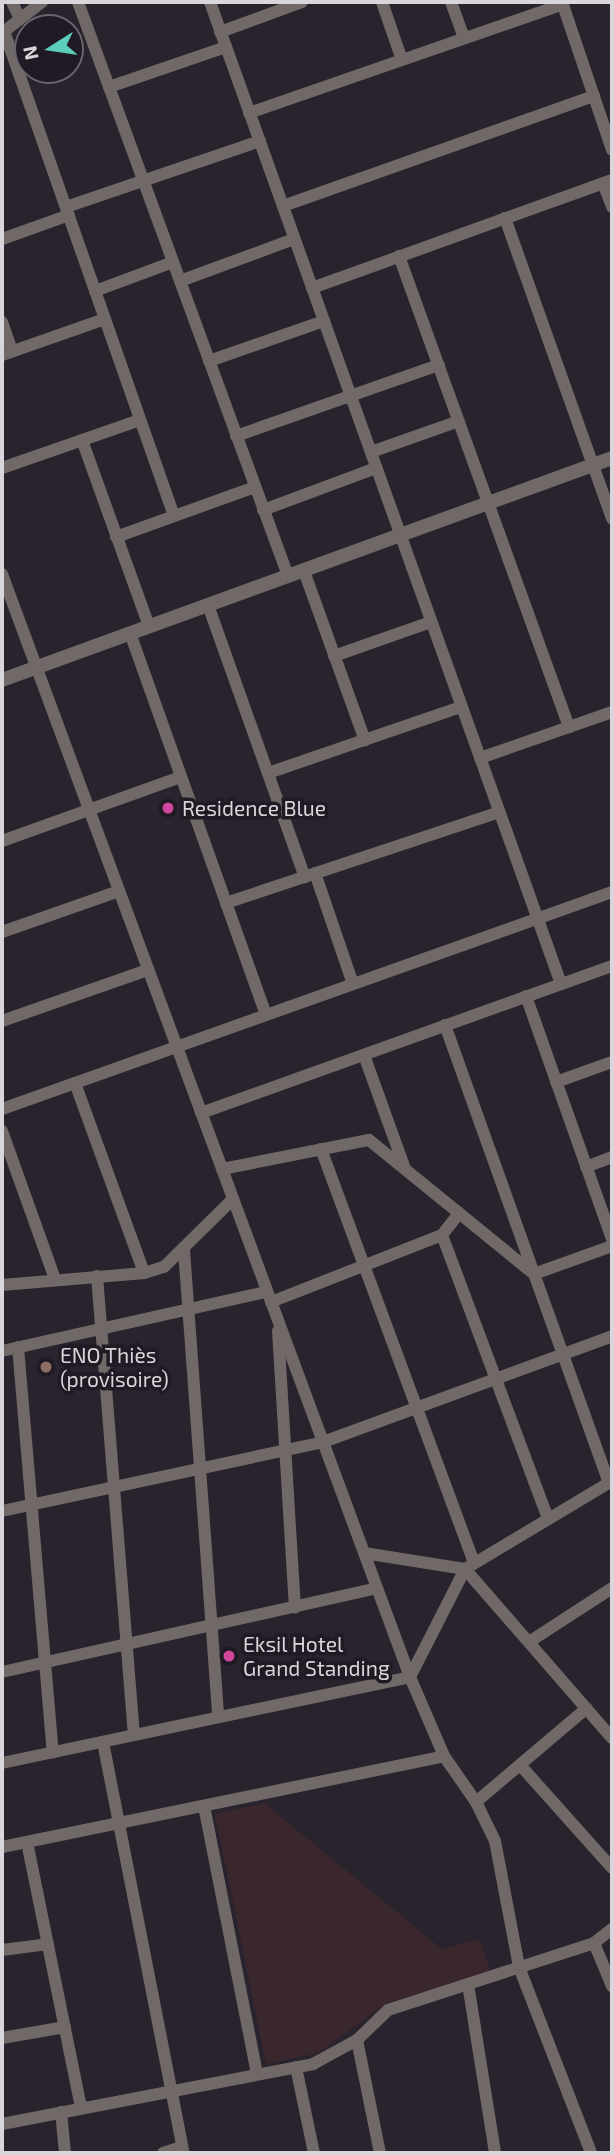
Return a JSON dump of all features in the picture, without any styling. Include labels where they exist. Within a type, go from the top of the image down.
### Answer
[{"type":"street","points":[[26,14],[42,2]]},
{"type":"street","points":[[78,2],[288,576]]},
{"type":"street","points":[[210,2],[561,984]]},
{"type":"street","points":[[220,32],[301,2]]},
{"type":"street","points":[[382,2],[402,60]]},
{"type":"street","points":[[451,2],[464,38]]},
{"type":"street","points":[[249,113],[562,3],[612,149]]},
{"type":"street","points":[[3,32],[174,516]]},
{"type":"street","points":[[109,88],[226,47]]},
{"type":"street","points":[[283,206],[594,96]]},
{"type":"street","points":[[2,239],[144,181],[260,141]]},
{"type":"street","points":[[312,288],[608,181],[612,207]]},
{"type":"street","points":[[505,218],[612,519]]},
{"type":"street","points":[[180,281],[294,239]]},
{"type":"street","points":[[400,256],[569,727]]},
{"type":"street","points":[[95,291],[173,262]]},
{"type":"street","points":[[2,322],[7,353],[105,319]]},
{"type":"street","points":[[209,361],[324,321]]},
{"type":"street","points":[[236,436],[439,365]]},
{"type":"street","points":[[2,468],[141,420]]},
{"type":"street","points":[[370,452],[458,421]]},
{"type":"street","points":[[82,440],[149,626]]},
{"type":"street","points":[[2,680],[612,458]]},
{"type":"street","points":[[263,510],[376,468]]},
{"type":"street","points":[[116,537],[255,487]]},
{"type":"street","points":[[304,571],[365,740]]},
{"type":"street","points":[[2,575],[410,1677],[444,1756],[476,1802],[495,1841],[519,1968],[591,2153]]},
{"type":"street","points":[[208,605],[268,773],[353,984]]},
{"type":"street","points":[[334,656],[431,622]]},
{"type":"street","points":[[130,633],[266,1015]]},
{"type":"street","points":[[268,773],[461,706]]},
{"type":"street","points":[[480,758],[612,712]]},
{"type":"street","points":[[2,841],[181,778]]},
{"type":"street","points":[[226,903],[499,812]]},
{"type":"street","points":[[2,932],[119,891]]},
{"type":"street","points":[[2,1109],[612,891]]},
{"type":"street","points":[[201,1113],[612,965]]},
{"type":"street","points":[[2,1021],[148,970]]},
{"type":"street","points":[[526,996],[612,1239]]},
{"type":"street","points":[[410,1677],[469,1566],[610,1481],[445,1025]]},
{"type":"street","points":[[364,1055],[405,1170]]},
{"type":"street","points":[[556,1082],[612,1062]]},
{"type":"street","points":[[75,1083],[144,1273]]},
{"type":"street","points":[[2,1131],[55,1279]]},
{"type":"street","points":[[222,1169],[369,1140],[534,1274]]},
{"type":"street","points":[[321,1149],[416,1408],[469,1566],[612,1738]]},
{"type":"street","points":[[586,1167],[612,1157]]},
{"type":"street","points":[[2,1285],[144,1273],[164,1267],[233,1199]]},
{"type":"street","points":[[2,1351],[187,1310],[269,1297],[442,1235],[459,1213]]},
{"type":"street","points":[[442,1235],[548,1518]]},
{"type":"street","points":[[534,1274],[612,1246]]},
{"type":"street","points":[[184,1250],[218,1717]]},
{"type":"street","points":[[97,1276],[134,1735]]},
{"type":"street","points":[[278,1319],[283,1451],[295,1607]]},
{"type":"street","points":[[2,1511],[323,1442],[612,1336]]},
{"type":"street","points":[[18,1347],[53,1752]]},
{"type":"street","points":[[364,1553],[469,1566]]},
{"type":"street","points":[[2,1672],[377,1588]]},
{"type":"street","points":[[532,1640],[609,1595]]},
{"type":"street","points":[[2,1763],[410,1677]]},
{"type":"street","points":[[476,1802],[587,1707]]},
{"type":"street","points":[[103,1742],[183,2150],[163,2153]]},
{"type":"street","points":[[2,1847],[444,1756]]},
{"type":"street","points":[[520,1765],[612,1868]]},
{"type":"street","points":[[204,1805],[257,2074]]},
{"type":"street","points":[[27,1842],[81,2109]]},
{"type":"street","points":[[2,2124],[313,2064],[357,2040],[388,2010],[594,1943],[612,1929]]},
{"type":"street","points":[[594,1943],[612,1986]]},
{"type":"street","points":[[2,1950],[48,1944]]},
{"type":"street","points":[[468,1984],[495,2153]]},
{"type":"street","points":[[2,2038],[65,2027]]},
{"type":"street","points":[[357,2040],[380,2153]]},
{"type":"street","points":[[296,2067],[314,2153]]},
{"type":"street","points":[[61,2112],[65,2153]]},
{"type":"shaded area","points":[[264,1803],[442,1949],[479,1939],[491,1973],[387,2003],[318,2053],[266,2064],[215,1814]]},
{"type":"place","name":"Residence Blue","points":[[168,808]]},
{"type":"place","name":"ENO Thiès (provisoire)","points":[[46,1367]]},
{"type":"place","name":"Eksil Hotel Grand Standing","points":[[229,1656]]}]
